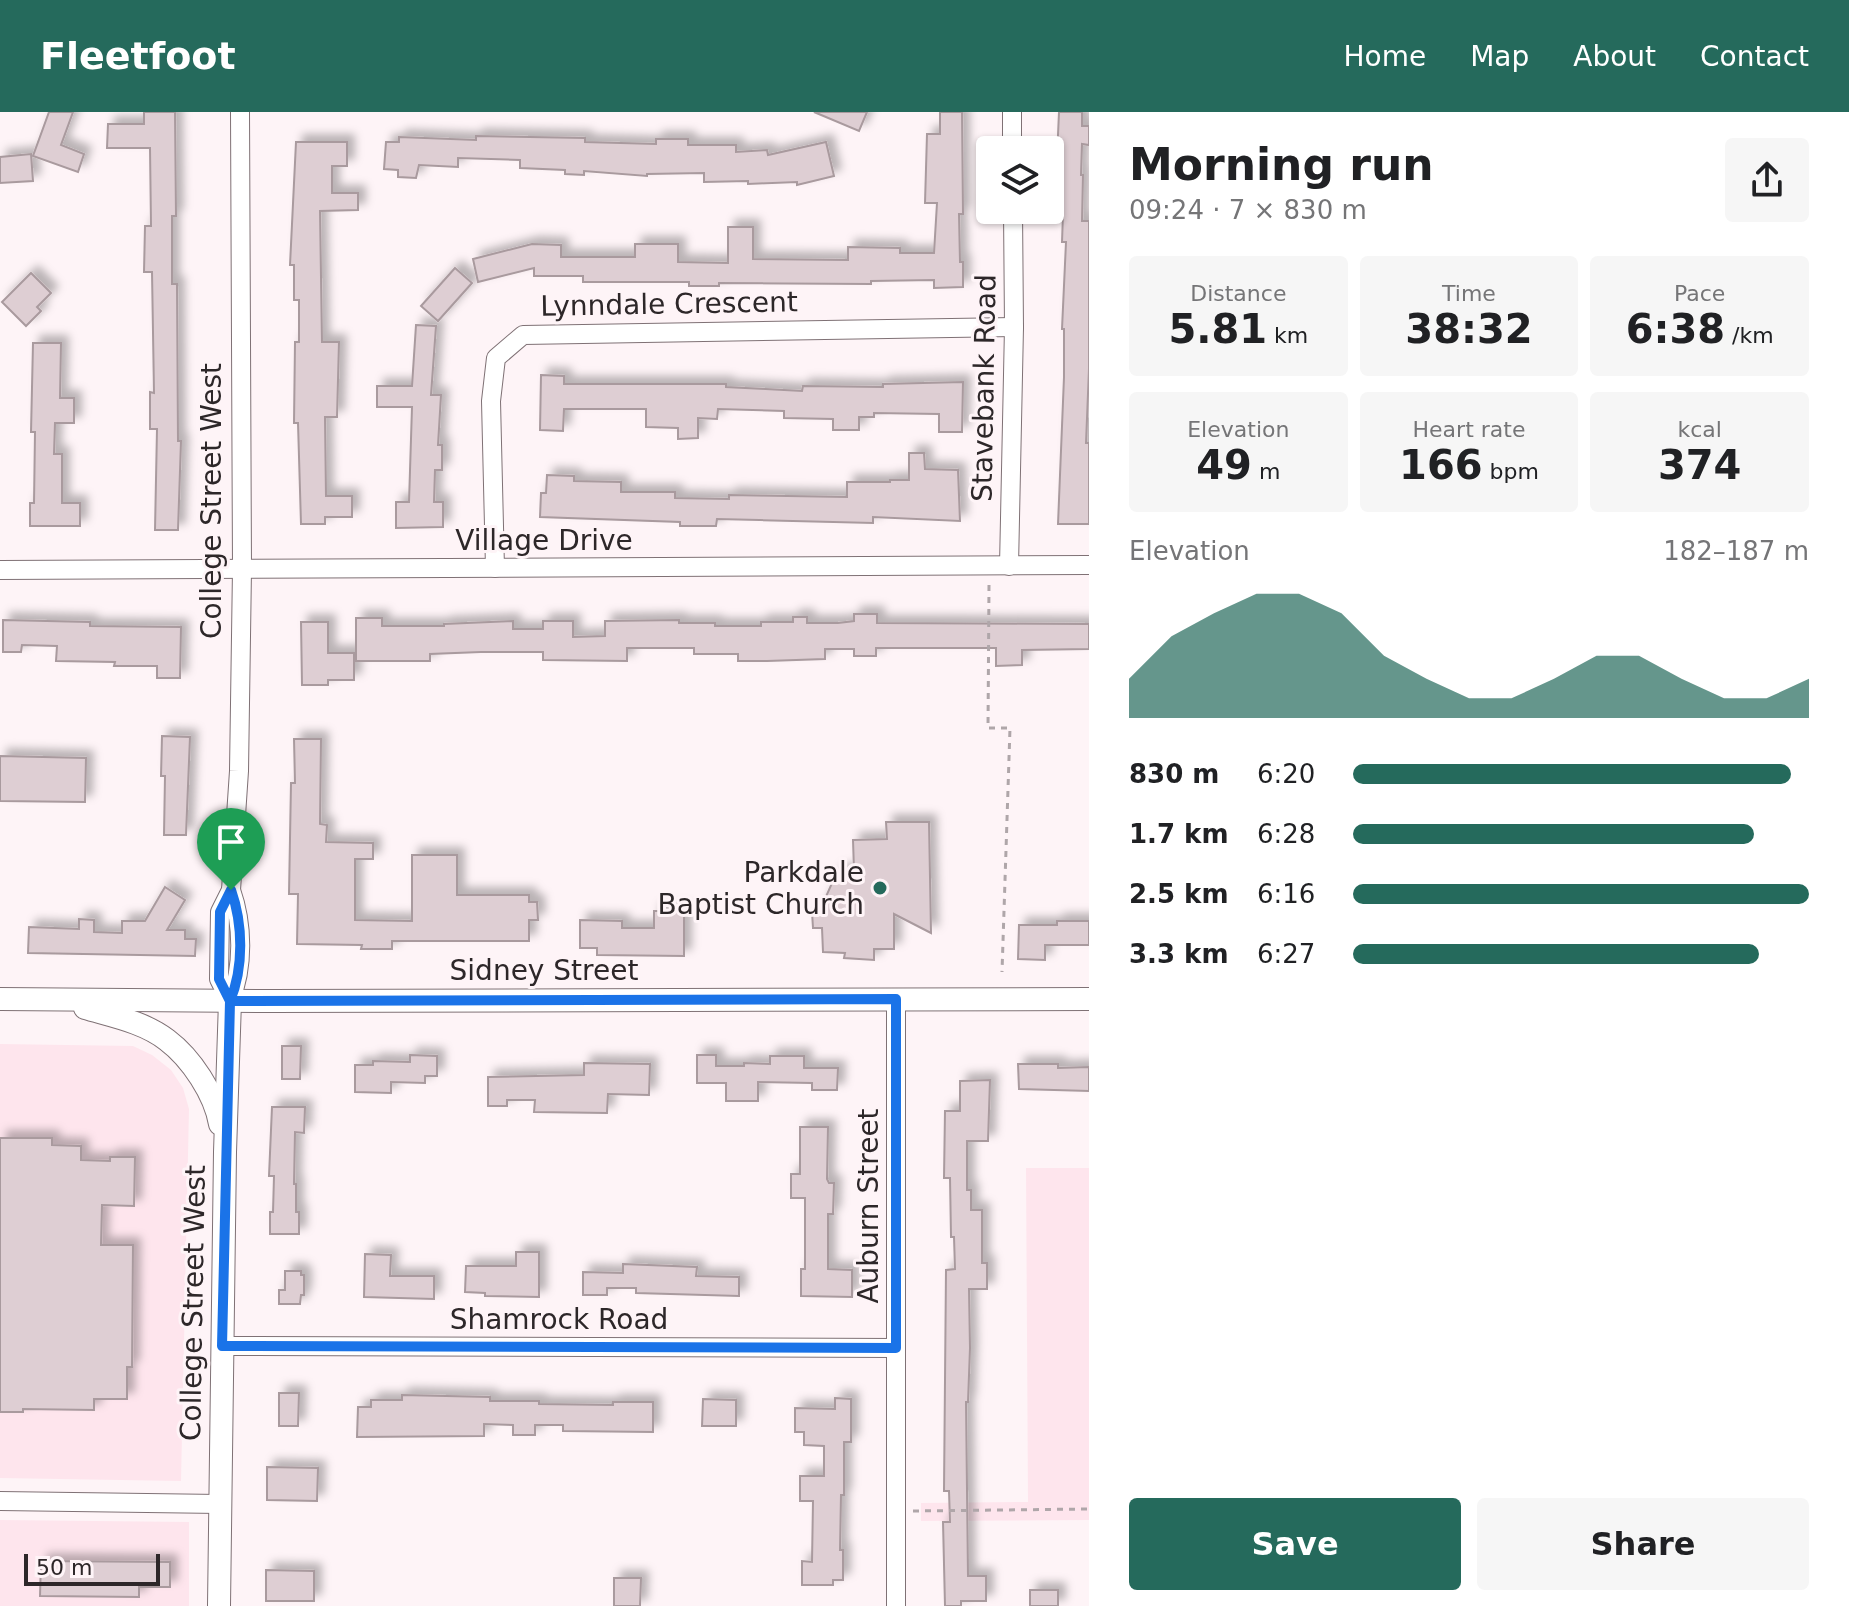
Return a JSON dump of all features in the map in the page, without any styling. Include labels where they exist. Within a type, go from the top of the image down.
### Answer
[{"type":"main road","name":"Sidney Street","points":[[0,999],[1089,999]]},
{"type":"main road","points":[[54,1000],[131,1021],[167,1040],[201,1077],[217,1108],[225,1152]]},
{"type":"main road","name":"College Street West","points":[[219,1606],[230,1001]]},
{"type":"street","name":"College Street West","points":[[230,1001],[239,979],[239,912],[231,890],[239,771],[242,569],[240,112]]},
{"type":"street","points":[[1012,112],[1012,136]]},
{"type":"street","name":"Stavebank Road","points":[[1009,566],[1013,224]]},
{"type":"street","name":"Lynndale Crescent","points":[[495,568],[491,401],[494,372],[496,358],[523,335],[1014,327]]},
{"type":"street","name":"Village Drive","points":[[0,570],[1089,565]]},
{"type":"street","name":"Auburn Street","points":[[896,999],[896,1606]]},
{"type":"street","name":"Shamrock Road","points":[[222,1346],[896,1348]]},
{"type":"street","points":[[0,1501],[220,1504]]},
{"type":"path","points":[[989,566],[988,728],[1010,728],[1002,972]]},
{"type":"path","points":[[913,1511],[1089,1509]]},
{"type":"shaded area","points":[[0,1044],[133,1046],[152,1055],[171,1070],[183,1088],[189,1109],[181,1481],[0,1478]]},
{"type":"shaded area","points":[[1026,1168],[1089,1168],[1089,1520],[921,1521],[921,1503],[1028,1502]]},
{"type":"shaded area","points":[[0,1520],[189,1522],[189,1606],[0,1606]]},
{"type":"building","points":[[49,112],[73,112],[61,145],[84,154],[78,172],[33,156]]},
{"type":"building","points":[[144,112],[175,112],[176,216],[172,216],[172,284],[177,284],[178,441],[181,441],[178,530],[155,530],[157,429],[150,429],[150,392],[154,393],[152,272],[144,272],[145,226],[151,226],[150,148],[107,148],[108,124],[144,124]]},
{"type":"building","points":[[814,112],[867,112],[859,131]]},
{"type":"building","points":[[940,112],[962,112],[963,214],[959,214],[963,287],[934,288],[934,280],[871,281],[871,284],[719,283],[719,286],[689,286],[689,282],[583,282],[583,276],[534,276],[534,268],[478,282],[473,259],[532,244],[561,245],[561,257],[635,257],[635,244],[678,244],[678,262],[728,263],[728,227],[753,227],[753,259],[848,260],[848,247],[900,248],[900,253],[934,253],[937,203],[925,203],[927,134],[940,134]]},
{"type":"building","points":[[1059,112],[1082,112],[1082,126],[1089,126],[1089,145],[1082,144],[1081,175],[1082,221],[1089,221],[1086,443],[1089,443],[1089,524],[1058,524],[1066,242],[1062,242],[1064,136],[1058,136]]},
{"type":"building","points":[[476,136],[585,138],[585,142],[656,144],[656,139],[688,139],[688,145],[736,145],[736,152],[767,150],[768,155],[826,142],[834,176],[797,185],[797,182],[704,182],[704,173],[647,176],[584,171],[584,175],[565,174],[565,170],[520,168],[520,160],[458,158],[458,167],[419,165],[416,178],[398,177],[398,170],[384,169],[386,142],[399,142],[399,137],[476,140]]},
{"type":"building","points":[[296,142],[347,142],[347,166],[332,166],[332,193],[358,193],[358,210],[320,211],[322,342],[339,342],[337,417],[325,417],[326,496],[352,496],[352,517],[325,517],[325,524],[301,524],[298,423],[294,423],[299,300],[294,300],[294,265],[290,265]]},
{"type":"building","points":[[31,154],[33,181],[0,183],[0,157]]},
{"type":"building","points":[[455,268],[472,283],[438,321],[421,306]]},
{"type":"building","points":[[31,273],[51,293],[37,307],[41,311],[26,326],[2,302]]},
{"type":"building","points":[[416,325],[436,326],[431,395],[441,395],[438,445],[442,445],[442,470],[435,470],[434,502],[443,502],[443,527],[396,528],[396,502],[409,502],[412,407],[377,407],[377,386],[412,386]]},
{"type":"building","points":[[33,343],[61,343],[60,398],[74,398],[74,423],[55,423],[54,454],[62,454],[62,503],[80,503],[80,526],[30,526],[30,503],[34,503],[35,432],[31,432]]},
{"type":"building","points":[[541,375],[564,376],[564,384],[726,384],[726,387],[802,391],[803,386],[883,387],[883,384],[963,382],[962,432],[939,432],[939,414],[874,413],[874,417],[859,417],[859,430],[833,430],[833,419],[784,418],[784,411],[718,409],[717,419],[698,418],[698,438],[678,439],[678,428],[646,427],[646,409],[564,409],[563,431],[540,430]]},
{"type":"building","points":[[909,453],[924,453],[925,469],[958,470],[960,521],[873,517],[873,523],[717,519],[716,526],[680,526],[680,522],[540,517],[541,493],[546,493],[547,475],[574,476],[574,481],[621,482],[621,492],[675,492],[675,498],[729,499],[729,495],[847,497],[847,482],[909,480]]},
{"type":"building","points":[[854,614],[877,614],[877,623],[1089,624],[1089,649],[1022,650],[1022,665],[996,666],[996,648],[876,648],[876,656],[854,656],[854,649],[825,649],[825,659],[767,661],[738,661],[738,654],[694,654],[694,648],[627,648],[627,661],[543,660],[543,652],[481,652],[430,654],[430,661],[356,661],[356,618],[382,618],[382,626],[513,621],[513,629],[543,629],[543,621],[573,621],[573,637],[605,636],[605,621],[679,620],[679,623],[715,623],[715,626],[761,626],[761,622],[793,622],[793,617],[807,617],[807,623],[854,621]]},
{"type":"building","points":[[3,620],[90,622],[90,626],[181,627],[180,678],[157,678],[157,666],[56,661],[57,646],[22,645],[21,652],[3,652]]},
{"type":"building","points":[[301,622],[328,622],[328,653],[354,653],[354,680],[328,680],[328,685],[302,685]]},
{"type":"building","points":[[162,736],[190,737],[186,835],[164,835]]},
{"type":"building","points":[[294,739],[321,739],[320,824],[327,825],[326,842],[373,843],[373,859],[355,859],[355,920],[412,921],[412,855],[457,855],[457,895],[529,895],[529,902],[537,902],[538,920],[529,920],[529,941],[392,941],[392,949],[361,949],[362,945],[297,944],[298,894],[289,894],[291,783],[295,783]]},
{"type":"building","points":[[0,756],[86,758],[85,802],[0,801]]},
{"type":"building","name":"Parkdale Baptist Church","points":[[886,822],[929,822],[931,933],[894,914],[894,949],[874,949],[874,960],[844,958],[845,953],[823,952],[822,928],[813,928],[812,912],[820,910],[837,872],[854,871],[853,840],[887,839]]},
{"type":"building","points":[[165,887],[185,900],[167,930],[185,930],[185,939],[196,939],[195,956],[28,953],[29,927],[79,929],[79,919],[94,920],[94,932],[122,933],[122,921],[145,921]]},
{"type":"building","points":[[654,911],[684,911],[684,956],[597,955],[597,948],[580,948],[580,920],[622,921],[622,928],[654,928]]},
{"type":"building","points":[[1057,921],[1089,921],[1089,945],[1045,945],[1045,960],[1018,959],[1019,925],[1057,925]]},
{"type":"building","points":[[282,1046],[301,1046],[300,1079],[282,1079]]},
{"type":"building","points":[[410,1055],[437,1056],[437,1076],[425,1076],[425,1083],[391,1082],[391,1093],[355,1092],[355,1065],[373,1065],[373,1061],[410,1062]]},
{"type":"building","points":[[697,1055],[716,1055],[716,1066],[770,1064],[770,1056],[804,1056],[804,1068],[838,1068],[837,1090],[812,1090],[812,1083],[758,1082],[758,1101],[726,1101],[726,1083],[697,1083]]},
{"type":"building","points":[[584,1063],[650,1064],[649,1095],[608,1094],[607,1113],[534,1112],[535,1100],[507,1100],[507,1106],[488,1106],[488,1077],[584,1075]]},
{"type":"building","points":[[1018,1064],[1089,1067],[1089,1091],[1019,1089]]},
{"type":"building","points":[[990,1080],[988,1141],[967,1141],[967,1190],[971,1190],[971,1210],[982,1210],[982,1263],[987,1263],[987,1289],[969,1289],[970,1348],[966,1402],[968,1576],[986,1576],[986,1601],[961,1601],[961,1606],[945,1606],[943,1522],[950,1522],[949,1491],[944,1491],[946,1270],[955,1269],[950,1178],[944,1178],[945,1111],[960,1111],[960,1081]]},
{"type":"building","points":[[272,1107],[305,1107],[304,1133],[295,1132],[294,1184],[299,1234],[270,1234],[274,1176],[269,1176]]},
{"type":"building","points":[[800,1127],[828,1127],[827,1179],[829,1183],[834,1183],[833,1214],[828,1214],[828,1269],[852,1270],[852,1297],[801,1296],[801,1269],[805,1269],[805,1198],[791,1198],[791,1174],[800,1174]]},
{"type":"building","points":[[0,1138],[52,1138],[52,1145],[81,1146],[81,1160],[110,1161],[110,1157],[135,1157],[134,1206],[102,1205],[101,1245],[133,1245],[132,1367],[127,1367],[127,1399],[94,1399],[94,1410],[23,1409],[23,1412],[0,1412]]},
{"type":"building","points":[[516,1252],[539,1252],[539,1297],[485,1296],[485,1293],[465,1292],[466,1266],[516,1266]]},
{"type":"building","points":[[365,1254],[391,1255],[390,1276],[434,1276],[434,1299],[364,1297]]},
{"type":"building","points":[[623,1264],[697,1267],[696,1276],[739,1277],[739,1296],[636,1293],[636,1288],[607,1288],[607,1295],[583,1295],[583,1272],[623,1273]]},
{"type":"building","points":[[285,1271],[301,1271],[304,1275],[304,1295],[301,1295],[300,1304],[279,1304],[279,1290],[285,1290]]},
{"type":"building","points":[[279,1393],[299,1393],[298,1426],[279,1426]]},
{"type":"building","points":[[402,1395],[490,1397],[490,1401],[539,1401],[539,1404],[653,1402],[653,1432],[563,1431],[563,1425],[535,1425],[535,1435],[513,1435],[513,1425],[484,1424],[484,1436],[357,1437],[358,1407],[371,1407],[371,1400],[402,1400]]},
{"type":"building","points":[[835,1398],[851,1399],[851,1442],[844,1442],[844,1495],[841,1495],[843,1580],[833,1580],[833,1585],[802,1585],[802,1561],[812,1562],[813,1501],[800,1501],[800,1476],[824,1476],[824,1446],[804,1445],[804,1432],[795,1432],[795,1408],[835,1409]]},
{"type":"building","points":[[703,1399],[736,1400],[736,1426],[702,1426]]},
{"type":"building","points":[[267,1467],[318,1468],[317,1501],[267,1500]]},
{"type":"building","points":[[41,1561],[170,1562],[170,1587],[139,1587],[139,1597],[40,1596]]},
{"type":"building","points":[[266,1570],[314,1571],[314,1601],[266,1601]]},
{"type":"building","points":[[614,1578],[641,1578],[640,1606],[614,1606]]},
{"type":"building","points":[[1030,1590],[1058,1590],[1058,1606],[1030,1606]]},
{"type":"place","name":"Parkdale Baptist Church","points":[[880,888]]},
{"type":"route","points":[[231,890],[220,912],[219,979],[230,1001],[896,999],[896,1348],[222,1346],[230,1001],[239,979],[239,912],[231,890]]}]
